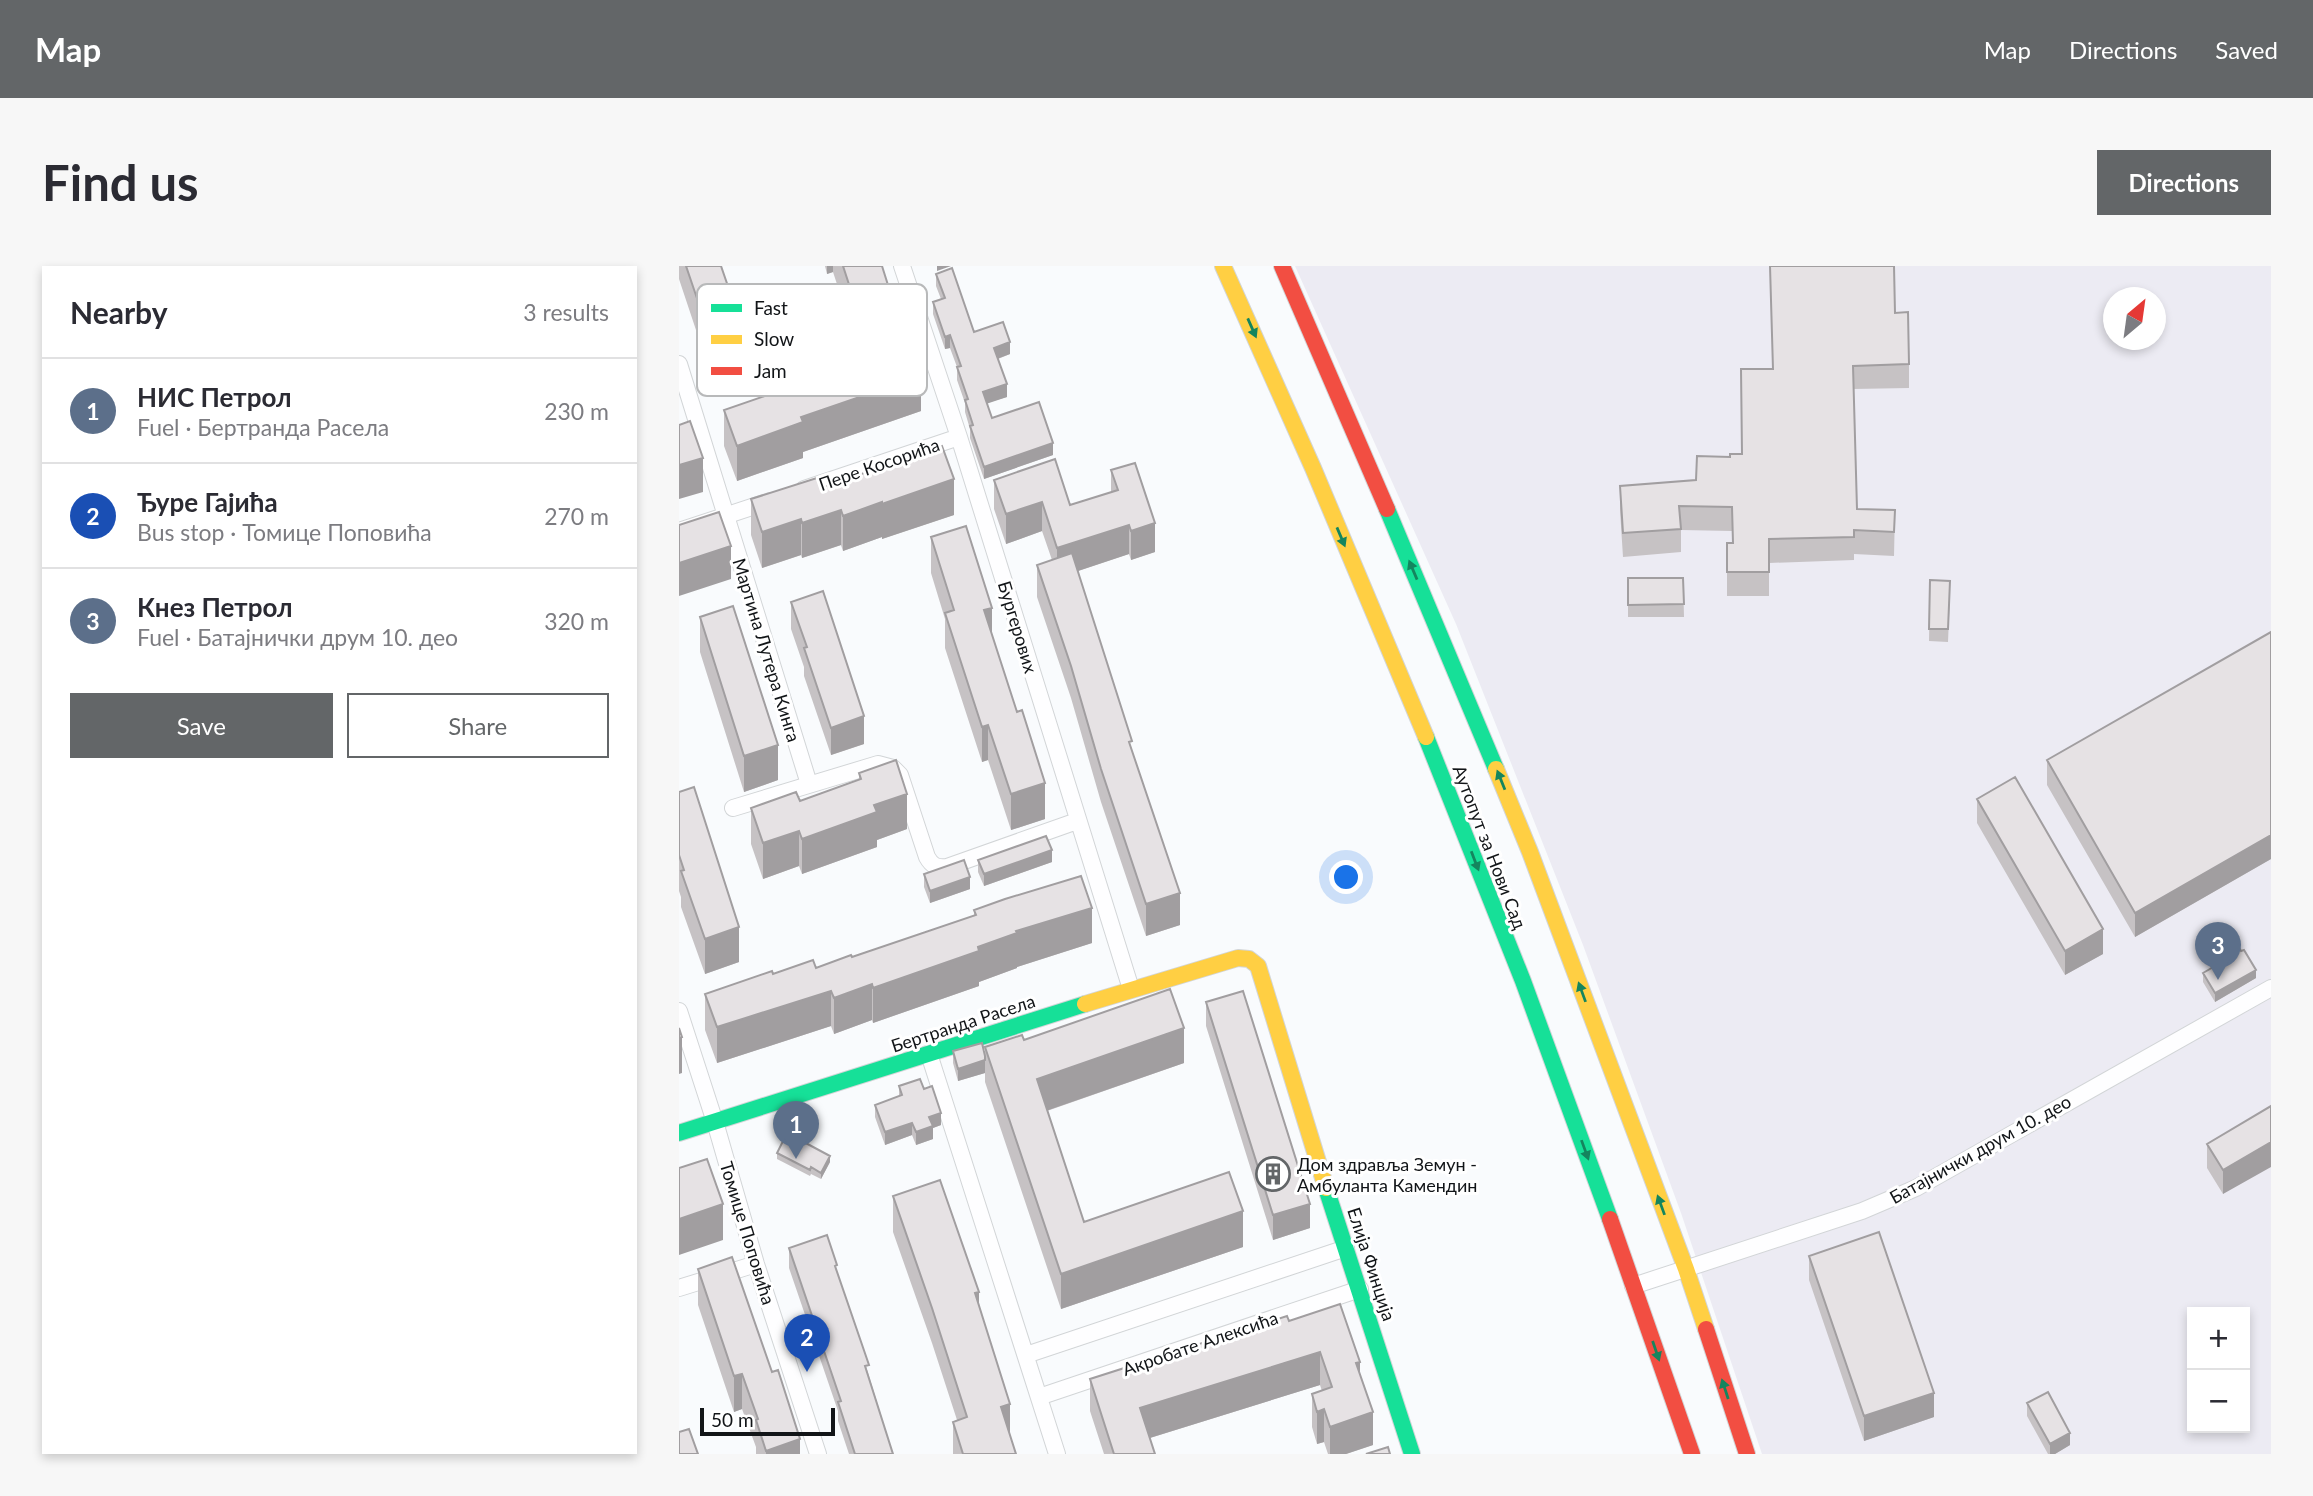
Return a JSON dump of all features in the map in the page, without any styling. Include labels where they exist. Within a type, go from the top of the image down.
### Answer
[{"type":"main road","name":"Аутопут за Нови Сад","points":[[1223,266],[1452,802],[1562,1086],[1692,1454]]},
{"type":"main road","name":"Аутопут за Нови Сад","points":[[1282,266],[1500,777],[1686,1269],[1747,1454]]},
{"type":"main road","name":"Бертранда Расела","points":[[679,1133],[1131,989],[1238,958],[1249,959],[1258,966]]},
{"type":"main road","name":"Елија Финција","points":[[1258,966],[1291,1079],[1412,1454]]},
{"type":"street","name":"Бургерових","points":[[902,266],[908,284]]},
{"type":"street","name":"Бургерових","points":[[927,341],[1131,989]]},
{"type":"street","name":"Мартина Лутера Кинга","points":[[679,364],[809,784]]},
{"type":"street","name":"Пере Косорића","points":[[679,531],[959,437]]},
{"type":"street","points":[[733,808],[878,764],[893,768],[900,775],[927,857],[931,864],[939,867],[947,867],[1077,821]]},
{"type":"street","name":"Батајнички друм 10. део","points":[[1633,1286],[1862,1211],[1916,1188],[2271,988]]},
{"type":"street","name":"Томице Поповића","points":[[679,1011],[715,1122],[756,1264],[818,1454]]},
{"type":"street","points":[[929,1054],[1057,1454]]},
{"type":"street","points":[[1026,1355],[1346,1248]]},
{"type":"street","points":[[679,1288],[756,1264]]},
{"type":"street","name":"Акробате Алексића","points":[[1039,1397],[1360,1289]]},
{"type":"shaded area","points":[[1295,266],[2271,266],[2271,1454],[1762,1454],[1681,1213],[1583,945],[1456,624]]},
{"type":"building","points":[[686,266],[721,266],[727,284],[697,284],[697,298]]},
{"type":"building","points":[[843,266],[882,266],[888,284],[849,284]]},
{"type":"building","points":[[1770,266],[1894,266],[1895,313],[1908,312],[1909,364],[1853,366],[1857,509],[1895,510],[1894,532],[1854,530],[1854,537],[1769,539],[1769,572],[1727,572],[1727,543],[1733,543],[1732,507],[1679,506],[1681,529],[1623,533],[1620,486],[1696,480],[1697,456],[1730,457],[1730,454],[1742,454],[1741,369],[1773,369]]},
{"type":"building","points":[[952,268],[974,332],[1003,322],[1010,342],[994,348],[1007,384],[983,392],[992,418],[1039,402],[1053,443],[984,467],[970,426],[973,425],[965,400],[968,399],[957,367],[961,366],[950,335],[945,337],[933,302],[945,298],[936,274]]},
{"type":"building","points":[[765,396],[862,396],[801,417],[803,422],[737,446],[724,410]]},
{"type":"building","points":[[690,421],[703,458],[679,465],[679,425]]},
{"type":"building","points":[[942,446],[954,479],[843,516],[841,510],[762,532],[751,499],[820,477],[824,487]]},
{"type":"building","points":[[1055,459],[1070,505],[1118,490],[1111,470],[1135,463],[1155,523],[1131,531],[1129,525],[1057,548],[1042,502],[1006,514],[994,480]]},
{"type":"building","points":[[719,512],[731,546],[679,563],[679,525]]},
{"type":"building","points":[[966,526],[992,608],[984,610],[1017,712],[1022,710],[1045,783],[1011,794],[988,725],[982,727],[945,613],[954,610],[931,537]]},
{"type":"building","points":[[1072,553],[1132,741],[1129,742],[1180,893],[1146,904],[1037,565]]},
{"type":"building","points":[[1628,578],[1683,578],[1684,604],[1628,605]]},
{"type":"building","points":[[1930,580],[1950,581],[1948,629],[1929,629]]},
{"type":"building","points":[[823,591],[864,716],[831,728],[791,602]]},
{"type":"building","points":[[733,606],[778,745],[744,756],[700,617]]},
{"type":"building","points":[[2271,632],[2271,835],[2135,913],[2047,760]]},
{"type":"building","points":[[896,760],[907,794],[874,805],[877,812],[802,839],[799,831],[763,843],[751,808],[796,792],[800,801],[861,779],[859,773]]},
{"type":"building","points":[[2015,777],[2103,929],[2065,951],[1977,799]]},
{"type":"building","points":[[694,787],[739,927],[705,939],[681,871],[684,870],[679,855],[679,792]]},
{"type":"building","points":[[1046,836],[1052,850],[984,874],[978,860]]},
{"type":"building","points":[[964,860],[970,877],[930,891],[924,874]]},
{"type":"building","points":[[1081,876],[1092,908],[1016,931],[1017,933],[978,947],[979,951],[873,988],[872,984],[834,998],[831,991],[717,1027],[705,994],[813,960],[816,968],[851,955],[852,957],[976,915],[974,910],[1005,899]]},
{"type":"building","points":[[2229,931],[2256,970],[2215,993],[2203,973],[2215,966],[2203,946]]},
{"type":"building","points":[[1170,989],[1184,1028],[1037,1079],[1084,1222],[1229,1172],[1243,1211],[1061,1274],[985,1047],[1022,1035],[1024,1040]]},
{"type":"building","name":"Дом здравља Земун - Амбуланта Камендин","points":[[1243,991],[1310,1204],[1273,1215],[1206,1002]]},
{"type":"building","points":[[982,1043],[985,1060],[958,1069],[953,1051]]},
{"type":"building","points":[[920,1079],[924,1089],[932,1086],[941,1113],[929,1117],[933,1126],[916,1132],[912,1123],[885,1132],[875,1105],[902,1095],[899,1086]]},
{"type":"building","points":[[2271,1106],[2271,1142],[2223,1170],[2207,1144]]},
{"type":"building","points":[[787,1133],[830,1156],[821,1173],[777,1153]]},
{"type":"building","points":[[707,1159],[723,1204],[679,1219],[679,1168]]},
{"type":"building","points":[[940,1180],[979,1292],[975,1293],[1010,1404],[1001,1407],[1016,1454],[963,1454],[953,1422],[967,1417],[893,1196]]},
{"type":"building","points":[[1879,1232],[1934,1393],[1864,1416],[1809,1256]]},
{"type":"building","points":[[827,1235],[869,1365],[865,1366],[893,1454],[855,1454],[838,1402],[841,1401],[789,1248]]},
{"type":"building","points":[[732,1257],[772,1372],[778,1370],[800,1439],[766,1451],[742,1374],[734,1376],[698,1269]]},
{"type":"building","points":[[1340,1304],[1360,1362],[1356,1363],[1373,1412],[1330,1427],[1324,1409],[1317,1412],[1312,1394],[1332,1387],[1320,1352],[1140,1408],[1155,1454],[1114,1454],[1090,1379],[1287,1316],[1289,1321]]},
{"type":"building","points":[[2048,1392],[2070,1433],[2050,1444],[2027,1403]]},
{"type":"building","points":[[689,1429],[698,1454],[679,1454],[679,1432]]},
{"type":"building","points":[[1388,1447],[1390,1454],[1366,1454]]},
{"type":"traffic: fast","points":[[1387,509],[1496,769]]},
{"type":"traffic: fast","points":[[1426,737],[1523,981],[1610,1219]]},
{"type":"traffic: fast","points":[[679,1133],[1085,1004]]},
{"type":"traffic: fast","points":[[1326,1188],[1412,1454]]},
{"type":"traffic: slow","points":[[1223,266],[1313,468],[1426,737]]},
{"type":"traffic: slow","points":[[1496,769],[1530,852],[1706,1329]]},
{"type":"traffic: slow","points":[[1085,1004],[1238,958],[1249,959],[1258,966],[1326,1188]]},
{"type":"traffic: jam","points":[[1282,266],[1387,509]]},
{"type":"traffic: jam","points":[[1610,1219],[1692,1454]]},
{"type":"traffic: jam","points":[[1706,1329],[1747,1454]]},
{"type":"place","name":"Кнез Петрол","points":[[2218,980]]},
{"type":"place","name":"НИС Петрол","points":[[796,1159]]},
{"type":"place","name":"Дом здравља Земун - Амбуланта Камендин","points":[[1273,1174]]},
{"type":"place","name":"Ђуре Гајића","points":[[807,1372]]}]
